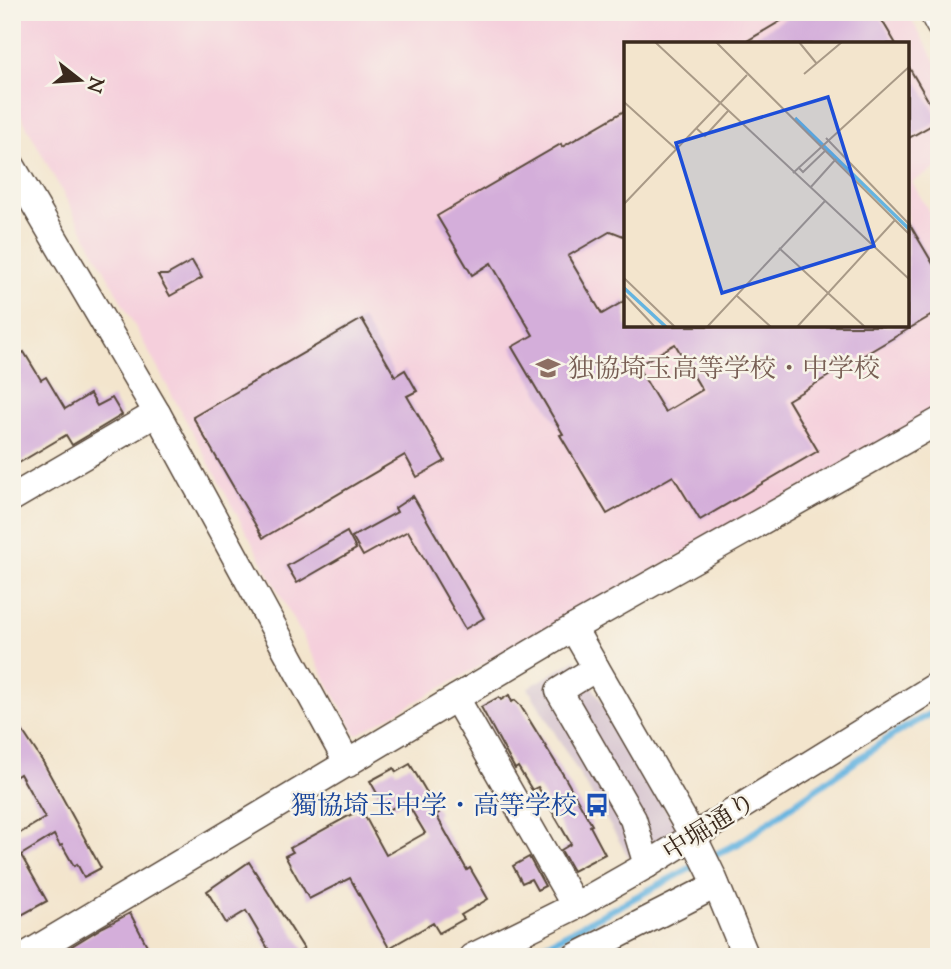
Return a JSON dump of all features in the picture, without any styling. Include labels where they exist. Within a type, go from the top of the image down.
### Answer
[{"type":"street","points":[[932,12],[939,25]]},
{"type":"street","points":[[12,166],[157,413],[348,764]]},
{"type":"street","points":[[12,498],[157,413]]},
{"type":"street","points":[[23,957],[573,628],[939,421]]},
{"type":"street","points":[[573,628],[696,843],[715,881],[746,957]]},
{"type":"street","points":[[596,668],[559,691],[633,818],[647,865]]},
{"type":"street","name":"中堀通り","points":[[472,957],[575,906],[647,865],[696,843],[939,684]]},
{"type":"street","points":[[456,698],[575,906]]},
{"type":"street","points":[[633,818],[670,796]]},
{"type":"street","points":[[575,957],[715,881]]},
{"type":"shaded area","name":"独協埼玉高等学校・中学校","points":[[12,12],[907,12],[939,67],[939,167],[912,182],[939,229],[939,411],[356,735],[12,99]]},
{"type":"shaded area","points":[[576,659],[678,830],[630,859],[528,688]]},
{"type":"building","points":[[796,12],[877,12],[895,42],[745,42]]},
{"type":"building","points":[[909,67],[939,119],[909,138]]},
{"type":"building","points":[[624,111],[624,236],[611,231],[568,256],[602,314],[624,301],[624,327],[909,327],[909,223],[939,274],[939,311],[788,400],[818,451],[700,520],[673,476],[607,514],[512,347],[533,335],[491,263],[472,275],[437,216],[561,144],[562,147]],"holes":[[[675,344],[702,390],[665,412],[637,366]]]},
{"type":"building","points":[[192,261],[202,278],[170,296],[158,275],[167,275]]},
{"type":"building","points":[[362,319],[395,376],[405,370],[417,391],[407,396],[445,461],[417,477],[405,455],[263,538],[193,417]]},
{"type":"building","points":[[24,352],[41,380],[46,377],[65,409],[90,394],[97,406],[112,398],[122,415],[72,445],[66,435],[12,467],[12,360]]},
{"type":"building","points":[[413,496],[484,618],[465,629],[408,531],[363,556],[352,537],[397,512],[395,508]]},
{"type":"building","points":[[347,532],[356,549],[297,583],[287,566]]},
{"type":"building","points":[[509,695],[512,702],[515,700],[520,705],[564,776],[605,854],[573,871],[561,850],[571,844],[538,787],[532,790],[518,767],[515,769],[481,707],[499,697],[501,700]]},
{"type":"building","points":[[12,715],[43,762],[101,868],[84,877],[54,835],[21,855],[47,901],[18,917],[12,907],[12,838],[45,818],[20,774],[12,779]]},
{"type":"building","points":[[410,764],[439,813],[436,815],[467,870],[470,868],[488,899],[461,915],[464,919],[439,933],[433,923],[389,948],[350,878],[309,899],[285,856],[293,852],[290,848],[361,809],[386,855],[425,833],[406,801],[387,811],[370,781],[394,768],[396,772]]},
{"type":"building","points":[[529,857],[545,886],[537,890],[531,879],[522,883],[513,866]]},
{"type":"building","points":[[249,862],[304,949],[291,957],[273,957],[246,911],[226,923],[207,891]]},
{"type":"building","points":[[130,913],[153,957],[54,957],[103,927]]},
{"type":"waterway","points":[[711,857],[739,843],[896,733],[939,709]]},
{"type":"waterway","points":[[523,957],[700,863]]},
{"type":"place","name":"独協埼玉高等学校・中学校","points":[[548,368]]},
{"type":"place","name":"獨協埼玉中学・高等学校","points":[[597,805]]}]
